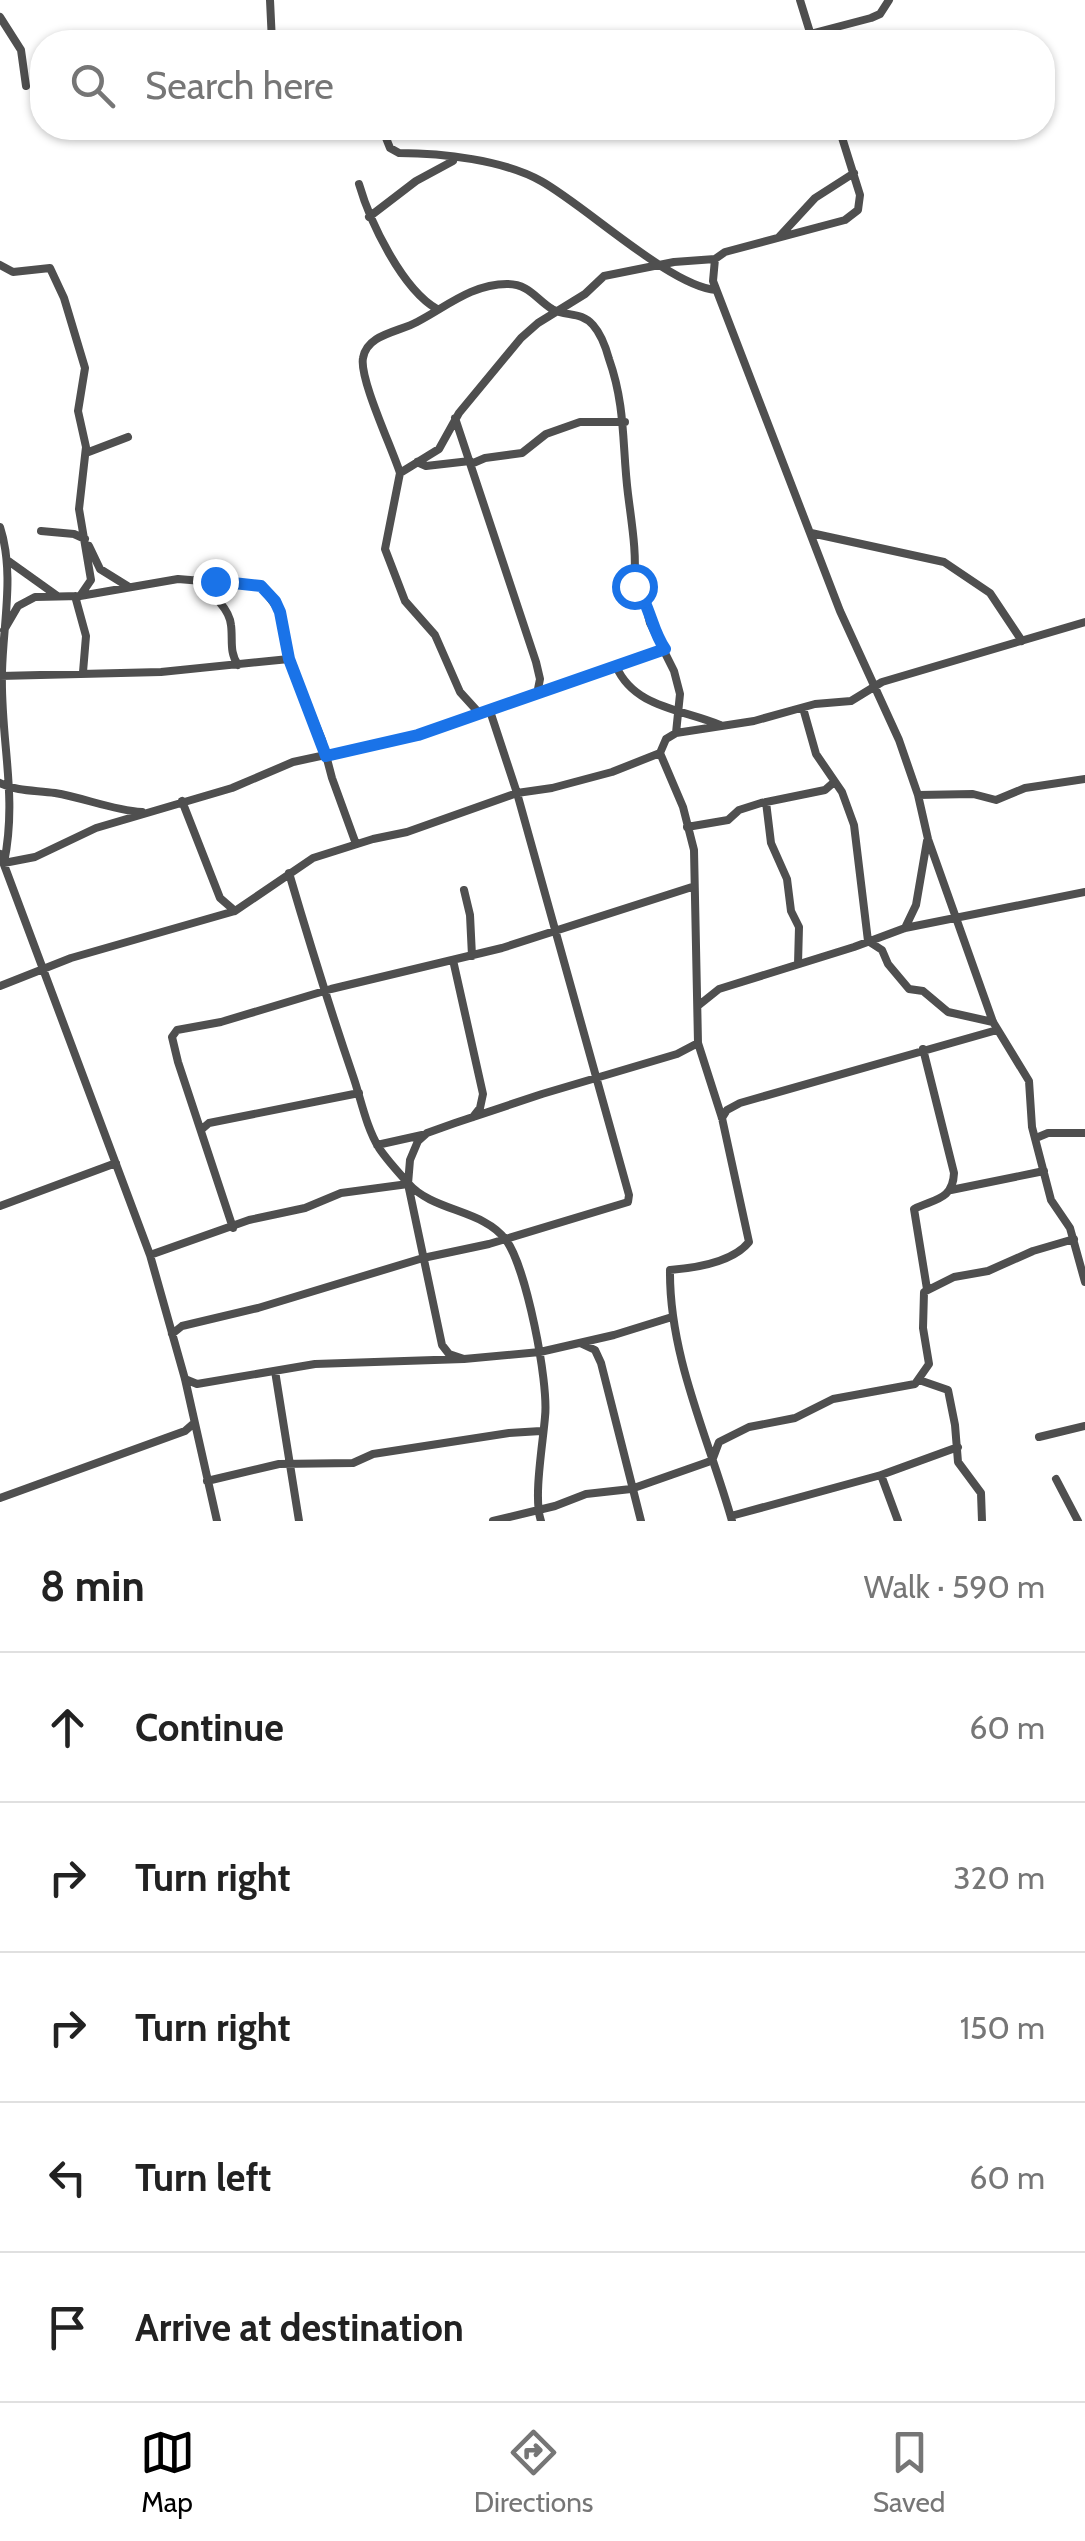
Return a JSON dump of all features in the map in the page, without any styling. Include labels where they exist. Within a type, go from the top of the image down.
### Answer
[{"type":"street","points":[[270,0],[271,30]]},
{"type":"street","points":[[800,0],[809,30]]},
{"type":"street","points":[[835,30],[880,14],[889,0]]},
{"type":"street","points":[[0,17],[21,50],[26,86]]},
{"type":"street","points":[[387,140],[390,148],[399,153],[513,168],[542,181],[662,265],[700,287],[716,290]]},
{"type":"street","points":[[400,473],[439,449],[455,418],[502,359],[538,323],[585,294],[604,276],[714,259],[744,245],[852,216],[860,204],[843,140]]},
{"type":"street","points":[[369,217],[416,181],[458,159]]},
{"type":"street","points":[[780,237],[815,198],[854,173]]},
{"type":"street","points":[[359,184],[376,234],[418,294],[436,309]]},
{"type":"street","points":[[714,259],[716,290],[840,612],[899,740],[928,838],[995,1026],[1029,1081],[1036,1138],[1052,1204],[1074,1239],[1085,1282]]},
{"type":"street","points":[[0,265],[12,272],[46,266],[54,274],[85,368],[78,411],[86,453],[79,509],[92,580],[77,596]]},
{"type":"street","points":[[480,714],[463,698],[435,635],[405,601],[387,560],[387,535],[394,517],[400,473],[362,363],[371,342],[422,320],[454,298],[510,284],[530,290],[556,311],[581,316],[597,329],[614,372],[625,422],[636,556],[634,585],[644,598],[680,694],[676,734]]},
{"type":"street","points":[[455,418],[536,662],[540,679],[537,694]]},
{"type":"street","points":[[416,462],[426,466],[471,463],[522,453],[546,434],[580,422],[625,422]]},
{"type":"street","points":[[86,453],[128,437]]},
{"type":"street","points":[[0,527],[6,560],[2,722],[12,788],[2,858],[150,1255],[185,1379],[217,1521]]},
{"type":"street","points":[[42,532],[74,534],[86,541],[100,569],[129,587]]},
{"type":"street","points":[[810,533],[944,562],[990,593],[1022,642]]},
{"type":"street","points":[[6,560],[58,596]]},
{"type":"street","points":[[4,630],[18,606],[27,599],[77,596],[167,580],[261,586],[280,612],[289,659],[356,844]]},
{"type":"street","points":[[195,580],[226,612],[232,654],[238,665]]},
{"type":"street","points":[[77,596],[86,636],[82,672]]},
{"type":"street","points":[[0,986],[71,958],[235,911],[313,858],[407,832],[517,793],[612,772],[660,753],[666,739],[676,734],[852,701],[882,682],[1085,622]]},
{"type":"street","points":[[2,858],[35,857],[96,828],[232,788],[294,762],[418,735],[665,649]]},
{"type":"street","points":[[1,677],[161,672],[289,659]]},
{"type":"street","points":[[616,666],[632,692],[724,726]]},
{"type":"street","points":[[803,708],[812,744],[844,797],[858,839],[868,941]]},
{"type":"street","points":[[172,1334],[182,1326],[258,1308],[423,1258],[506,1240],[628,1202],[556,930],[490,711]]},
{"type":"street","points":[[660,753],[683,807],[694,850],[698,1043],[722,1118],[749,1242],[728,1258],[670,1270],[672,1317],[731,1519],[881,1475],[958,1447]]},
{"type":"street","points":[[918,794],[974,794],[996,800],[1025,788],[1085,778]]},
{"type":"street","points":[[0,783],[117,811],[146,813]]},
{"type":"street","points":[[686,827],[728,820],[740,810],[825,790],[833,784]]},
{"type":"street","points":[[182,801],[220,898],[235,911]]},
{"type":"street","points":[[766,802],[771,842],[787,880],[799,926],[798,964]]},
{"type":"street","points":[[905,928],[916,905],[928,838]]},
{"type":"street","points":[[288,873],[377,1145],[408,1184],[422,1195],[487,1224],[506,1240],[526,1292],[540,1352],[546,1416],[541,1431],[540,1495],[536,1508],[541,1521]]},
{"type":"street","points":[[234,1228],[180,1068],[173,1033],[184,1027],[221,1022],[472,956],[692,887]]},
{"type":"street","points":[[464,890],[472,956]]},
{"type":"street","points":[[699,1005],[718,989],[905,928],[1085,892]]},
{"type":"street","points":[[868,941],[882,950],[888,964],[909,989],[922,992],[944,1010],[995,1026]]},
{"type":"street","points":[[453,960],[483,1094],[473,1117]]},
{"type":"street","points":[[722,1118],[740,1103],[995,1026]]},
{"type":"street","points":[[377,1145],[427,1133],[677,1054],[698,1043]]},
{"type":"street","points":[[923,1049],[954,1173],[951,1190]]},
{"type":"street","points":[[202,1129],[209,1123],[358,1092]]},
{"type":"street","points":[[483,1094],[491,1104],[505,1108]]},
{"type":"street","points":[[427,1133],[414,1146],[408,1184],[442,1345],[449,1354],[464,1359]]},
{"type":"street","points":[[1036,1138],[1048,1133],[1085,1133]]},
{"type":"street","points":[[0,1206],[116,1163]]},
{"type":"street","points":[[928,1289],[914,1210],[951,1190],[1044,1171]]},
{"type":"street","points":[[150,1255],[266,1216],[306,1208],[341,1193],[408,1184]]},
{"type":"street","points":[[493,1521],[586,1494],[631,1489],[713,1458],[719,1442],[748,1427],[792,1419],[833,1399],[910,1386],[929,1364],[922,1296],[928,1289],[1074,1239]]},
{"type":"street","points":[[185,1379],[197,1384],[330,1363],[464,1359],[540,1352],[672,1317]]},
{"type":"street","points":[[580,1344],[594,1350],[601,1363],[641,1521]]},
{"type":"street","points":[[275,1371],[299,1521]]},
{"type":"street","points":[[919,1380],[948,1390],[958,1462],[981,1493],[982,1521]]},
{"type":"street","points":[[0,1498],[186,1431],[194,1424]]},
{"type":"street","points":[[1039,1437],[1085,1426]]},
{"type":"street","points":[[207,1481],[290,1463],[353,1462],[374,1454],[541,1431]]},
{"type":"street","points":[[881,1475],[898,1521]]},
{"type":"street","points":[[1056,1479],[1078,1521]]},
{"type":"route","points":[[215,581],[261,586],[275,601],[289,659],[326,756],[418,735],[665,649],[650,622],[644,598],[634,586]]}]
